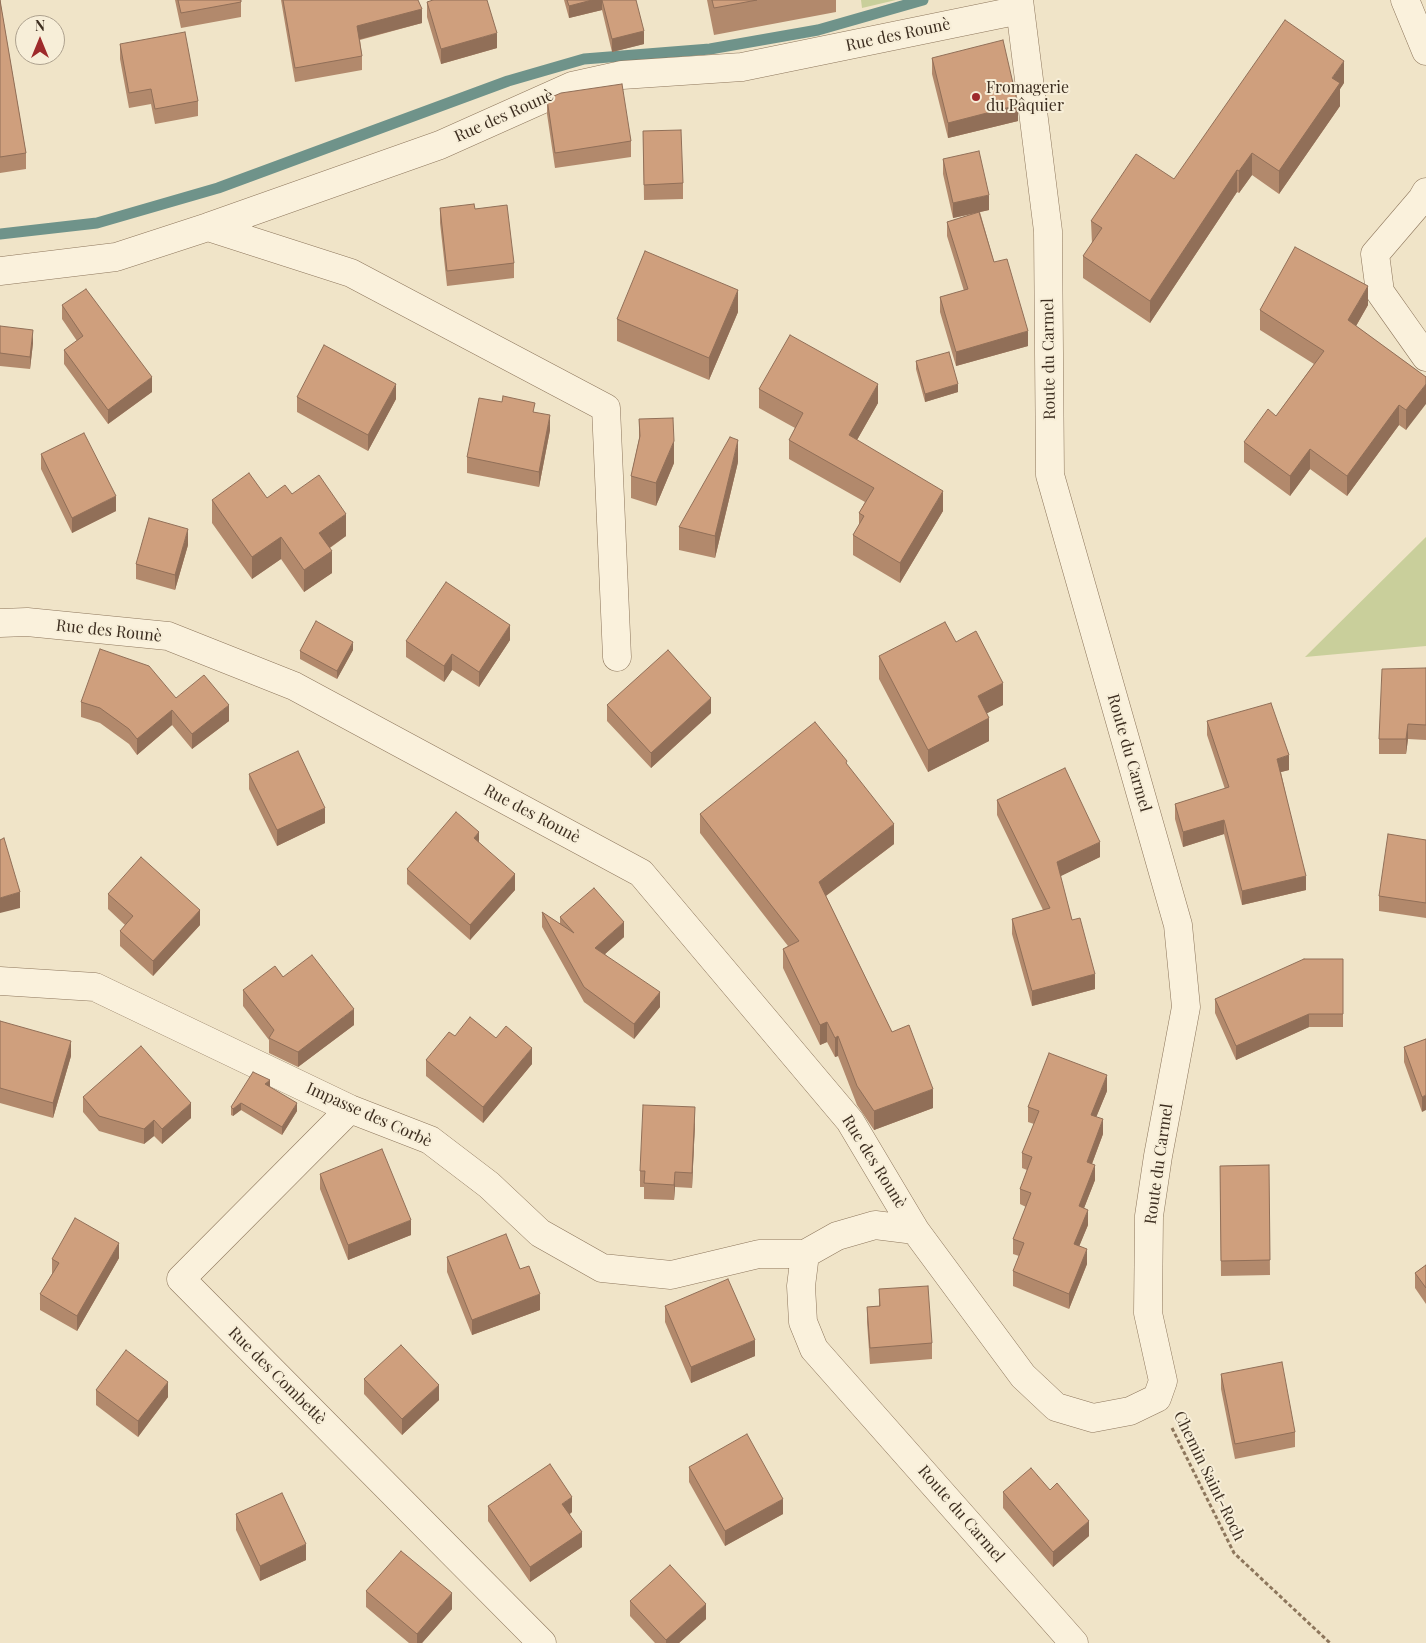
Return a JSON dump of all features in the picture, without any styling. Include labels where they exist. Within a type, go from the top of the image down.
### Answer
[{"type":"street","points":[[1405,0],[1426,52]]},
{"type":"street","name":"Rue des Rounè","points":[[0,271],[116,257],[208,227],[440,145],[572,86],[622,75],[742,67],[1019,5]]},
{"type":"street","name":"Route du Carmel","points":[[1019,5],[1048,231],[1050,475],[1178,925],[1186,1007],[1149,1216],[1148,1314],[1162,1381],[1157,1398]]},
{"type":"street","points":[[1426,192],[1375,254],[1380,292],[1426,357]]},
{"type":"street","points":[[208,227],[351,273],[606,408],[617,656]]},
{"type":"street","name":"Rue des Rounè","points":[[0,623],[27,622],[168,636],[294,686],[641,873],[850,1121],[915,1230]]},
{"type":"street","name":"Impasse des Corbè","points":[[0,981],[95,987],[350,1109],[430,1140],[489,1185],[540,1233],[602,1268],[671,1275],[759,1254],[805,1254]]},
{"type":"street","name":"Rue des Combettè","points":[[350,1109],[181,1279],[542,1643]]},
{"type":"street","points":[[805,1254],[837,1236],[875,1225],[915,1230],[1023,1376],[1056,1407],[1093,1418],[1130,1412],[1157,1398]]},
{"type":"street","name":"Route du Carmel","points":[[805,1254],[802,1286],[803,1322],[814,1349],[1074,1643]]},
{"type":"path","name":"Chemin Saint-Roch","points":[[1157,1398],[1234,1553],[1330,1643]]},
{"type":"green space","points":[[861,0],[896,0],[862,8]]},
{"type":"green space","points":[[1426,537],[1426,646],[1305,657]]},
{"type":"building","points":[[0,0],[26,153],[0,157]]},
{"type":"building","points":[[178,0],[241,0],[241,2],[181,13]]},
{"type":"building","points":[[283,0],[418,0],[422,9],[357,26],[362,56],[295,68]]},
{"type":"building","points":[[433,0],[487,0],[497,33],[441,49],[427,2]]},
{"type":"building","points":[[567,0],[592,0],[569,6]]},
{"type":"building","points":[[602,0],[636,0],[644,31],[612,39]]},
{"type":"building","points":[[712,0],[757,0],[714,8]]},
{"type":"building","points":[[1285,20],[1344,61],[1332,78],[1340,83],[1279,171],[1252,153],[1239,171],[1237,170],[1150,301],[1083,256],[1102,228],[1091,221],[1136,154],[1174,179]]},
{"type":"building","points":[[185,32],[198,101],[155,109],[151,89],[129,93],[120,44]]},
{"type":"building","name":"Fromagerie du Pâquier","points":[[1003,40],[1018,105],[948,123],[932,58]]},
{"type":"building","points":[[622,84],[631,141],[555,153],[547,99],[561,93]]},
{"type":"building","points":[[681,130],[683,183],[644,185],[643,131]]},
{"type":"building","points":[[979,151],[989,195],[953,203],[943,159]]},
{"type":"building","points":[[474,204],[475,209],[507,205],[514,263],[447,271],[440,208]]},
{"type":"building","points":[[979,212],[994,262],[1007,259],[1028,331],[956,352],[940,297],[968,289],[947,222]]},
{"type":"building","points":[[1295,247],[1368,286],[1348,320],[1426,377],[1426,384],[1406,410],[1399,405],[1347,476],[1310,449],[1290,476],[1244,442],[1268,409],[1276,416],[1324,351],[1260,310]]},
{"type":"building","points":[[645,251],[738,290],[709,358],[617,319]]},
{"type":"building","points":[[86,289],[152,377],[108,410],[64,350],[83,336],[62,305]]},
{"type":"building","points":[[0,326],[33,330],[30,357],[0,353]]},
{"type":"building","points":[[790,335],[878,384],[849,435],[943,491],[900,563],[853,535],[864,516],[859,513],[874,488],[789,440],[803,413],[759,389]]},
{"type":"building","points":[[324,345],[396,384],[368,435],[297,397]]},
{"type":"building","points":[[949,352],[958,384],[925,394],[916,361]]},
{"type":"building","points":[[503,396],[535,403],[533,412],[550,415],[539,472],[467,457],[479,398],[502,402]]},
{"type":"building","points":[[673,418],[674,441],[656,483],[631,476],[640,436],[639,419]]},
{"type":"building","points":[[84,433],[116,496],[72,518],[41,454]]},
{"type":"building","points":[[730,437],[738,440],[715,536],[679,527]]},
{"type":"building","points":[[249,473],[267,498],[285,485],[292,494],[319,475],[346,514],[319,533],[332,551],[304,570],[281,537],[252,557],[212,500]]},
{"type":"building","points":[[149,518],[188,529],[175,575],[136,564]]},
{"type":"building","points":[[446,582],[510,625],[479,672],[452,654],[444,666],[406,641]]},
{"type":"building","points":[[316,621],[353,642],[337,671],[300,651]]},
{"type":"building","points":[[945,622],[956,642],[976,631],[1003,683],[978,696],[989,718],[928,750],[879,656]]},
{"type":"building","points":[[100,649],[149,666],[176,698],[204,675],[229,705],[192,734],[172,710],[137,739],[129,729],[100,708],[81,702]]},
{"type":"building","points":[[668,650],[711,698],[651,753],[607,705]]},
{"type":"building","points":[[1426,668],[1426,725],[1408,724],[1406,739],[1379,739],[1382,669]]},
{"type":"building","points":[[1271,703],[1289,755],[1277,759],[1306,876],[1242,891],[1224,820],[1183,832],[1175,804],[1229,787],[1207,721]]},
{"type":"building","points":[[815,722],[894,824],[819,882],[892,1032],[909,1025],[933,1089],[874,1111],[857,1086],[838,1036],[835,1038],[827,1022],[820,1025],[783,949],[799,941],[700,814]]},
{"type":"building","points":[[298,751],[325,808],[277,830],[249,774]]},
{"type":"building","points":[[1065,768],[1100,842],[1057,862],[1072,920],[1080,918],[1095,974],[1032,991],[1012,919],[1050,908],[997,800]]},
{"type":"building","points":[[456,812],[479,832],[474,838],[515,874],[470,925],[407,869]]},
{"type":"building","points":[[1388,834],[1426,840],[1426,903],[1379,896]]},
{"type":"building","points":[[4,838],[20,892],[0,898],[0,840]]},
{"type":"building","points":[[141,857],[200,910],[153,961],[120,931],[133,916],[108,894]]},
{"type":"building","points":[[594,888],[624,922],[595,948],[660,992],[634,1024],[584,987],[542,912],[574,933],[560,917]]},
{"type":"building","points":[[312,955],[354,1009],[298,1052],[269,1038],[274,1030],[243,990],[275,966],[283,977]]},
{"type":"building","points":[[1304,959],[1343,959],[1343,1014],[1309,1014],[1236,1046],[1215,999]]},
{"type":"building","points":[[470,1017],[496,1038],[506,1026],[532,1048],[483,1107],[426,1060],[449,1032],[455,1036]]},
{"type":"building","points":[[0,1021],[71,1041],[53,1103],[0,1088]]},
{"type":"building","points":[[1426,1039],[1426,1095],[1422,1097],[1404,1047]]},
{"type":"building","points":[[141,1046],[191,1103],[162,1129],[154,1120],[144,1129],[99,1116],[83,1097]]},
{"type":"building","points":[[1049,1053],[1107,1075],[1091,1115],[1103,1119],[1087,1162],[1095,1165],[1079,1206],[1088,1210],[1074,1244],[1087,1249],[1069,1294],[1013,1271],[1024,1243],[1013,1239],[1031,1193],[1020,1189],[1032,1157],[1022,1153],[1039,1111],[1028,1107]]},
{"type":"building","points":[[253,1072],[270,1080],[265,1084],[297,1103],[282,1127],[241,1103],[233,1109],[231,1107]]},
{"type":"building","points":[[643,1105],[695,1107],[692,1173],[675,1172],[674,1185],[644,1183],[645,1171],[640,1171]]},
{"type":"building","points":[[382,1149],[411,1220],[348,1245],[320,1174]]},
{"type":"building","points":[[1269,1165],[1270,1260],[1221,1261],[1220,1166]]},
{"type":"building","points":[[75,1218],[119,1243],[77,1316],[40,1294],[59,1263],[52,1259]]},
{"type":"building","points":[[506,1234],[520,1269],[529,1266],[540,1294],[472,1320],[447,1257]]},
{"type":"building","points":[[1426,1265],[1426,1288],[1415,1273]]},
{"type":"building","points":[[728,1279],[755,1340],[691,1367],[665,1306]]},
{"type":"building","points":[[928,1286],[932,1343],[870,1348],[867,1307],[880,1306],[879,1289]]},
{"type":"building","points":[[401,1345],[439,1385],[402,1419],[364,1379]]},
{"type":"building","points":[[126,1350],[168,1382],[138,1421],[96,1390]]},
{"type":"building","points":[[1282,1362],[1295,1432],[1235,1444],[1221,1374]]},
{"type":"building","points":[[747,1434],[783,1499],[725,1531],[689,1467]]},
{"type":"building","points":[[550,1464],[572,1497],[562,1504],[582,1532],[530,1567],[488,1506]]},
{"type":"building","points":[[1031,1468],[1050,1490],[1057,1483],[1089,1521],[1053,1552],[1003,1492]]},
{"type":"building","points":[[282,1493],[306,1544],[260,1566],[236,1514]]},
{"type":"building","points":[[401,1551],[452,1593],[417,1634],[366,1591]]},
{"type":"building","points":[[670,1565],[706,1604],[666,1640],[630,1601]]},
{"type":"waterway","points":[[0,234],[97,223],[218,188],[508,81],[584,59],[710,49],[818,30],[923,0]]},
{"type":"place","name":"Fromagerie du Pâquier","points":[[976,97]]}]
